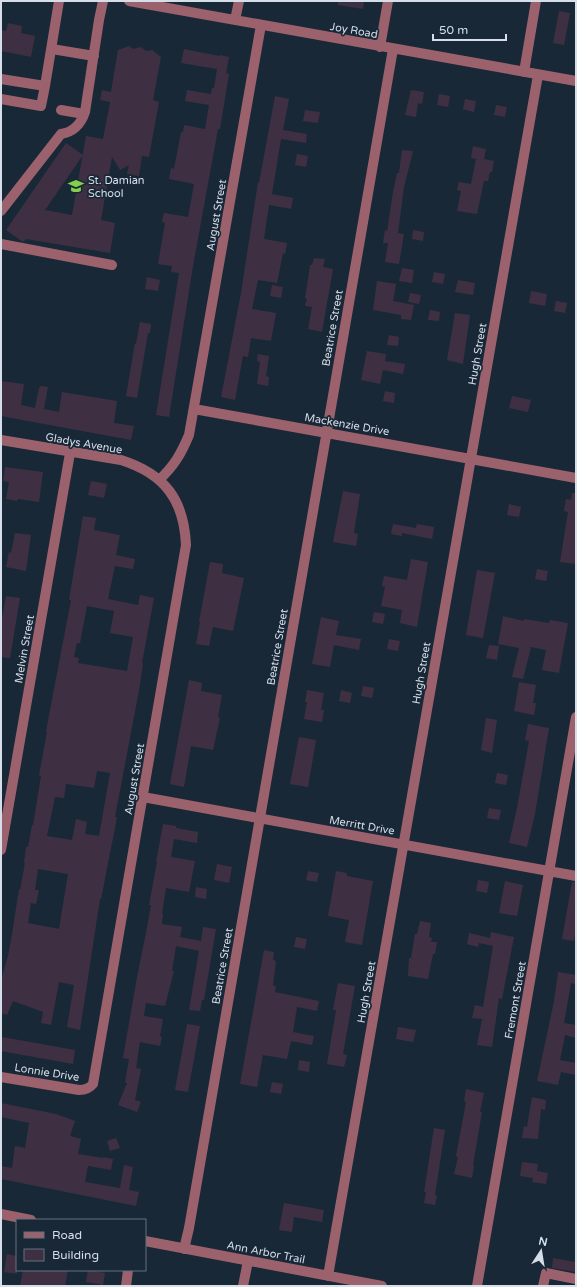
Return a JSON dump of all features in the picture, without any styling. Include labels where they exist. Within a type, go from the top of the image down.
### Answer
[{"type":"street","points":[[1,99],[41,106],[52,49],[59,1]]},
{"type":"street","points":[[1,211],[61,134],[69,133],[80,124],[84,114],[103,1]]},
{"type":"street","name":"Joy Road","points":[[129,1],[576,81]]},
{"type":"street","points":[[235,20],[238,1]]},
{"type":"street","points":[[380,47],[388,1]]},
{"type":"street","points":[[524,72],[536,1]]},
{"type":"street","name":"August Street","points":[[194,409],[261,25]]},
{"type":"street","points":[[52,49],[94,56]]},
{"type":"street","name":"Beatrice Street","points":[[184,1249],[189,1228],[326,432],[394,49]]},
{"type":"street","name":"Hugh Street","points":[[328,1276],[538,74]]},
{"type":"street","points":[[1,79],[45,86]]},
{"type":"street","points":[[61,110],[84,114]]},
{"type":"street","points":[[1,244],[112,265]]},
{"type":"street","points":[[159,480],[170,469],[183,450],[189,435],[194,409]]},
{"type":"street","name":"Mackenzie Drive","points":[[194,409],[576,478]]},
{"type":"street","name":"Gladys Avenue","points":[[1,440],[121,460],[136,465],[159,480]]},
{"type":"street","name":"Melvin Street","points":[[1,850],[70,452]]},
{"type":"street","name":"August Street","points":[[90,1088],[95,1078],[186,546],[185,529],[180,511],[171,494],[159,480]]},
{"type":"street","name":"Fremont Street","points":[[478,1286],[576,717]]},
{"type":"street","name":"Merritt Drive","points":[[143,797],[576,876]]},
{"type":"street","name":"Lonnie Drive","points":[[1,1077],[79,1090],[90,1088]]},
{"type":"street","points":[[1,1214],[26,1219]]},
{"type":"street","name":"Ann Arbor Trail","points":[[146,1242],[370,1285],[382,1286]]},
{"type":"street","points":[[243,1286],[248,1261]]},
{"type":"street","points":[[126,1286],[128,1271]]},
{"type":"street","points":[[543,1286],[546,1273],[576,1279]]},
{"type":"building","points":[[338,1],[364,1],[363,9],[338,5]]},
{"type":"building","points":[[559,11],[570,13],[564,45],[553,43]]},
{"type":"building","points":[[8,23],[22,26],[21,33],[35,36],[31,57],[1,51],[1,30],[6,31]]},
{"type":"building","name":"St. Damian School","points":[[129,46],[133,49],[141,47],[146,51],[152,50],[161,57],[153,100],[159,102],[149,157],[142,156],[139,176],[127,174],[129,165],[120,170],[112,157],[101,220],[115,223],[110,253],[26,239],[23,242],[6,230],[66,143],[83,155],[86,136],[103,139],[110,102],[100,100],[102,90],[111,92],[118,50]],"holes":[[[83,156],[72,215],[45,210]]]},
{"type":"building","points":[[184,49],[229,57],[226,73],[229,74],[220,129],[218,129],[193,266],[169,417],[156,415],[179,273],[171,272],[172,266],[158,264],[165,223],[162,222],[164,213],[188,217],[194,184],[169,179],[171,168],[174,169],[181,132],[183,132],[184,125],[205,129],[209,105],[185,101],[187,90],[211,94],[212,88],[214,88],[217,69],[181,63]]},
{"type":"building","points":[[411,90],[424,92],[422,104],[418,103],[416,117],[405,115]]},
{"type":"building","points":[[439,94],[450,96],[448,107],[437,105]]},
{"type":"building","points":[[275,96],[289,99],[283,130],[307,134],[306,143],[281,139],[272,194],[293,198],[291,209],[269,205],[264,239],[287,243],[285,254],[283,253],[277,283],[258,280],[252,309],[276,313],[271,341],[251,338],[248,357],[243,356],[235,400],[221,397],[241,293],[258,182],[259,183]]},
{"type":"building","points":[[465,99],[476,101],[474,112],[463,109]]},
{"type":"building","points":[[496,105],[507,107],[505,117],[494,115]]},
{"type":"building","points":[[305,110],[320,112],[318,123],[303,121]]},
{"type":"building","points":[[473,146],[486,149],[484,159],[494,161],[492,172],[490,172],[488,181],[484,181],[477,214],[457,211],[461,191],[457,190],[459,182],[471,184],[476,159],[471,158]]},
{"type":"building","points":[[402,150],[413,151],[404,187],[398,233],[404,234],[399,264],[385,262],[388,243],[383,243],[385,230],[387,231],[397,173],[399,173]]},
{"type":"building","points":[[297,154],[308,156],[306,167],[295,165]]},
{"type":"building","points":[[413,230],[424,232],[423,241],[412,239]]},
{"type":"building","points":[[314,258],[325,259],[323,267],[333,269],[322,332],[308,329],[312,307],[305,306],[310,265],[312,265]]},
{"type":"building","points":[[402,268],[414,270],[412,283],[399,281]]},
{"type":"building","points":[[434,272],[445,274],[443,284],[432,282]]},
{"type":"building","points":[[147,277],[160,280],[158,291],[145,289]]},
{"type":"building","points":[[458,280],[475,283],[473,295],[455,292]]},
{"type":"building","points":[[377,281],[396,284],[393,301],[414,305],[411,320],[401,319],[401,315],[373,310]]},
{"type":"building","points":[[272,285],[283,287],[281,298],[270,296]]},
{"type":"building","points":[[531,291],[547,294],[545,306],[529,303]]},
{"type":"building","points":[[410,293],[421,295],[419,304],[408,302]]},
{"type":"building","points":[[556,301],[567,303],[565,313],[554,311]]},
{"type":"building","points":[[430,310],[440,312],[439,321],[428,320]]},
{"type":"building","points":[[455,313],[470,315],[463,364],[447,360]]},
{"type":"building","points":[[140,322],[151,324],[150,333],[148,333],[137,398],[126,396]]},
{"type":"building","points":[[389,335],[399,337],[398,346],[387,345]]},
{"type":"building","points":[[367,351],[386,354],[385,361],[405,364],[403,374],[383,370],[380,384],[361,380]]},
{"type":"building","points":[[258,354],[269,356],[266,376],[269,377],[268,386],[257,384],[260,362],[257,361]]},
{"type":"building","points":[[1,381],[24,384],[21,405],[35,408],[40,386],[48,387],[44,409],[59,412],[62,392],[117,401],[114,423],[134,426],[131,440],[1,416]]},
{"type":"building","points":[[385,391],[395,393],[394,403],[383,401]]},
{"type":"building","points":[[512,396],[531,400],[528,412],[509,408]]},
{"type":"building","points":[[5,467],[43,472],[39,502],[6,499],[9,482],[3,481]]},
{"type":"building","points":[[91,481],[107,484],[104,498],[88,495]]},
{"type":"building","points":[[343,491],[360,494],[354,533],[358,534],[356,546],[333,542]]},
{"type":"building","points":[[572,493],[576,493],[576,564],[560,562],[568,512],[564,511],[566,499],[571,500]]},
{"type":"building","points":[[509,504],[521,507],[519,517],[507,515]]},
{"type":"building","points":[[83,516],[96,518],[94,530],[120,535],[116,555],[135,559],[133,569],[115,566],[108,599],[138,605],[140,595],[154,598],[142,663],[140,685],[115,817],[117,817],[100,899],[80,1030],[67,1027],[74,985],[59,982],[51,1025],[41,1023],[43,1012],[13,1001],[7,1015],[1,1013],[1,980],[8,956],[19,889],[20,890],[25,863],[26,847],[28,847],[33,825],[41,776],[39,775],[46,731],[71,600],[69,600]],"holes":[[[87,606],[114,611],[110,633],[133,637],[127,671],[78,663],[79,658],[74,657],[77,643],[80,643]],[[97,771],[110,773],[99,836],[85,834],[87,822],[76,819],[72,840],[47,836],[55,797],[64,798],[66,784],[94,788]],[[38,869],[68,874],[59,929],[28,923],[31,903],[36,904],[39,890],[35,890]]]},
{"type":"building","points":[[393,524],[416,528],[417,524],[434,527],[432,539],[402,533],[402,536],[391,534]]},
{"type":"building","points":[[15,533],[31,535],[26,571],[6,567],[9,552],[11,553]]},
{"type":"building","points":[[411,559],[428,562],[417,627],[400,623],[402,610],[381,606],[385,587],[382,586],[384,576],[407,580]]},
{"type":"building","points":[[210,562],[223,564],[222,573],[244,578],[233,631],[213,627],[209,646],[196,644]]},
{"type":"building","points":[[537,569],[548,571],[546,581],[535,579]]},
{"type":"building","points":[[477,570],[495,573],[483,638],[466,635]]},
{"type":"building","points":[[6,596],[20,598],[10,658],[1,657],[1,624]]},
{"type":"building","points":[[374,612],[385,614],[383,624],[372,622]]},
{"type":"building","points":[[503,616],[524,621],[524,619],[549,623],[550,620],[568,623],[559,673],[542,670],[546,650],[531,647],[523,679],[512,677],[519,648],[498,644]]},
{"type":"building","points":[[321,617],[339,621],[336,635],[361,639],[359,650],[334,645],[330,667],[312,664]]},
{"type":"building","points":[[389,639],[400,641],[398,651],[387,649]]},
{"type":"building","points":[[489,645],[499,646],[497,660],[486,658]]},
{"type":"building","points":[[189,680],[202,683],[201,691],[222,695],[218,717],[220,718],[213,750],[191,746],[184,787],[170,784]]},
{"type":"building","points":[[519,682],[536,685],[533,703],[536,703],[534,715],[514,711]]},
{"type":"building","points":[[363,686],[374,688],[372,698],[361,696]]},
{"type":"building","points":[[307,690],[324,693],[321,710],[324,710],[322,722],[304,719],[307,702],[305,702]]},
{"type":"building","points":[[341,690],[352,693],[350,703],[339,701]]},
{"type":"building","points":[[486,718],[497,720],[492,753],[481,750]]},
{"type":"building","points":[[528,724],[549,728],[535,814],[527,847],[509,843],[529,741],[525,740]]},
{"type":"building","points":[[299,737],[316,740],[308,787],[290,784]]},
{"type":"building","points":[[497,773],[508,775],[506,785],[495,783]]},
{"type":"building","points":[[489,808],[501,810],[499,820],[487,818]]},
{"type":"building","points":[[163,824],[198,832],[197,843],[174,839],[171,857],[195,861],[189,892],[166,888],[162,924],[182,927],[180,937],[201,941],[203,927],[216,929],[204,1000],[202,1000],[200,1011],[189,1010],[199,951],[176,946],[172,971],[174,971],[165,1006],[146,1003],[144,1016],[163,1019],[160,1036],[162,1037],[160,1046],[140,1042],[136,1068],[141,1069],[135,1100],[141,1102],[137,1112],[118,1105],[127,1083],[125,1083],[129,1059],[123,1058],[151,905],[149,905]]},
{"type":"building","points":[[217,864],[232,867],[229,883],[214,880]]},
{"type":"building","points":[[308,871],[319,873],[317,882],[306,880]]},
{"type":"building","points":[[336,871],[347,873],[347,876],[373,881],[362,945],[345,942],[349,920],[328,916]]},
{"type":"building","points":[[478,880],[489,882],[487,893],[476,891]]},
{"type":"building","points":[[505,881],[523,885],[517,916],[499,913]]},
{"type":"building","points":[[572,882],[576,882],[576,927],[574,941],[562,939]]},
{"type":"building","points":[[196,887],[207,889],[206,899],[195,897]]},
{"type":"building","points":[[420,921],[431,923],[429,937],[432,938],[431,942],[437,942],[428,979],[408,976],[409,958],[411,958],[415,934],[417,934]]},
{"type":"building","points":[[491,932],[514,937],[502,999],[499,998],[492,1047],[477,1045],[482,1019],[472,1018],[475,1005],[483,1007],[493,946],[479,943],[478,947],[467,944],[469,933],[490,938]]},
{"type":"building","points":[[296,937],[307,939],[305,949],[294,947]]},
{"type":"building","points":[[264,950],[274,952],[273,960],[276,961],[273,986],[276,986],[275,992],[319,1001],[317,1011],[297,1007],[293,1032],[314,1036],[312,1045],[291,1041],[287,1059],[263,1055],[257,1087],[240,1084]]},
{"type":"building","points":[[558,972],[576,975],[576,984],[571,983],[564,1023],[576,1025],[576,1038],[565,1035],[560,1060],[576,1063],[576,1075],[561,1072],[558,1085],[537,1081],[554,1001]]},
{"type":"building","points":[[338,983],[355,986],[343,1054],[347,1055],[344,1067],[327,1064],[336,1010],[333,1010]]},
{"type":"building","points":[[187,1024],[200,1026],[188,1092],[175,1090]]},
{"type":"building","points":[[398,1027],[416,1030],[413,1042],[396,1039]]},
{"type":"building","points":[[2,1037],[75,1050],[73,1064],[1,1051]]},
{"type":"building","points":[[299,1060],[310,1062],[309,1072],[298,1070]]},
{"type":"building","points":[[272,1082],[283,1084],[281,1094],[270,1092]]},
{"type":"building","points":[[466,1089],[484,1093],[480,1112],[482,1112],[472,1178],[454,1174],[466,1102],[464,1101]]},
{"type":"building","points":[[532,1097],[546,1100],[545,1110],[541,1109],[538,1139],[522,1138],[524,1126],[527,1127]]},
{"type":"building","points":[[1,1103],[56,1114],[75,1121],[70,1136],[81,1139],[78,1154],[113,1159],[111,1170],[88,1166],[85,1182],[120,1188],[124,1165],[133,1167],[129,1190],[139,1192],[136,1206],[1,1179],[1,1166],[12,1168],[15,1146],[25,1148],[29,1123],[1,1117]]},
{"type":"building","points":[[434,1128],[445,1130],[435,1195],[437,1196],[435,1205],[424,1203],[426,1192],[424,1192]]},
{"type":"building","points":[[116,1138],[120,1148],[110,1151],[107,1141]]},
{"type":"building","points":[[522,1162],[538,1164],[537,1171],[548,1173],[546,1184],[532,1182],[533,1178],[520,1176]]},
{"type":"building","points":[[284,1203],[324,1210],[322,1222],[294,1217],[292,1232],[279,1230]]},
{"type":"building","points":[[7,1254],[16,1256],[17,1274],[4,1272]]},
{"type":"building","points":[[553,1258],[576,1262],[576,1272],[552,1268]]},
{"type":"building","points":[[23,1271],[68,1271],[65,1286],[20,1286]]},
{"type":"building","points":[[88,1271],[105,1273],[103,1285],[86,1282]]},
{"type":"place","name":"St. Damian School","points":[[76,186]]}]
